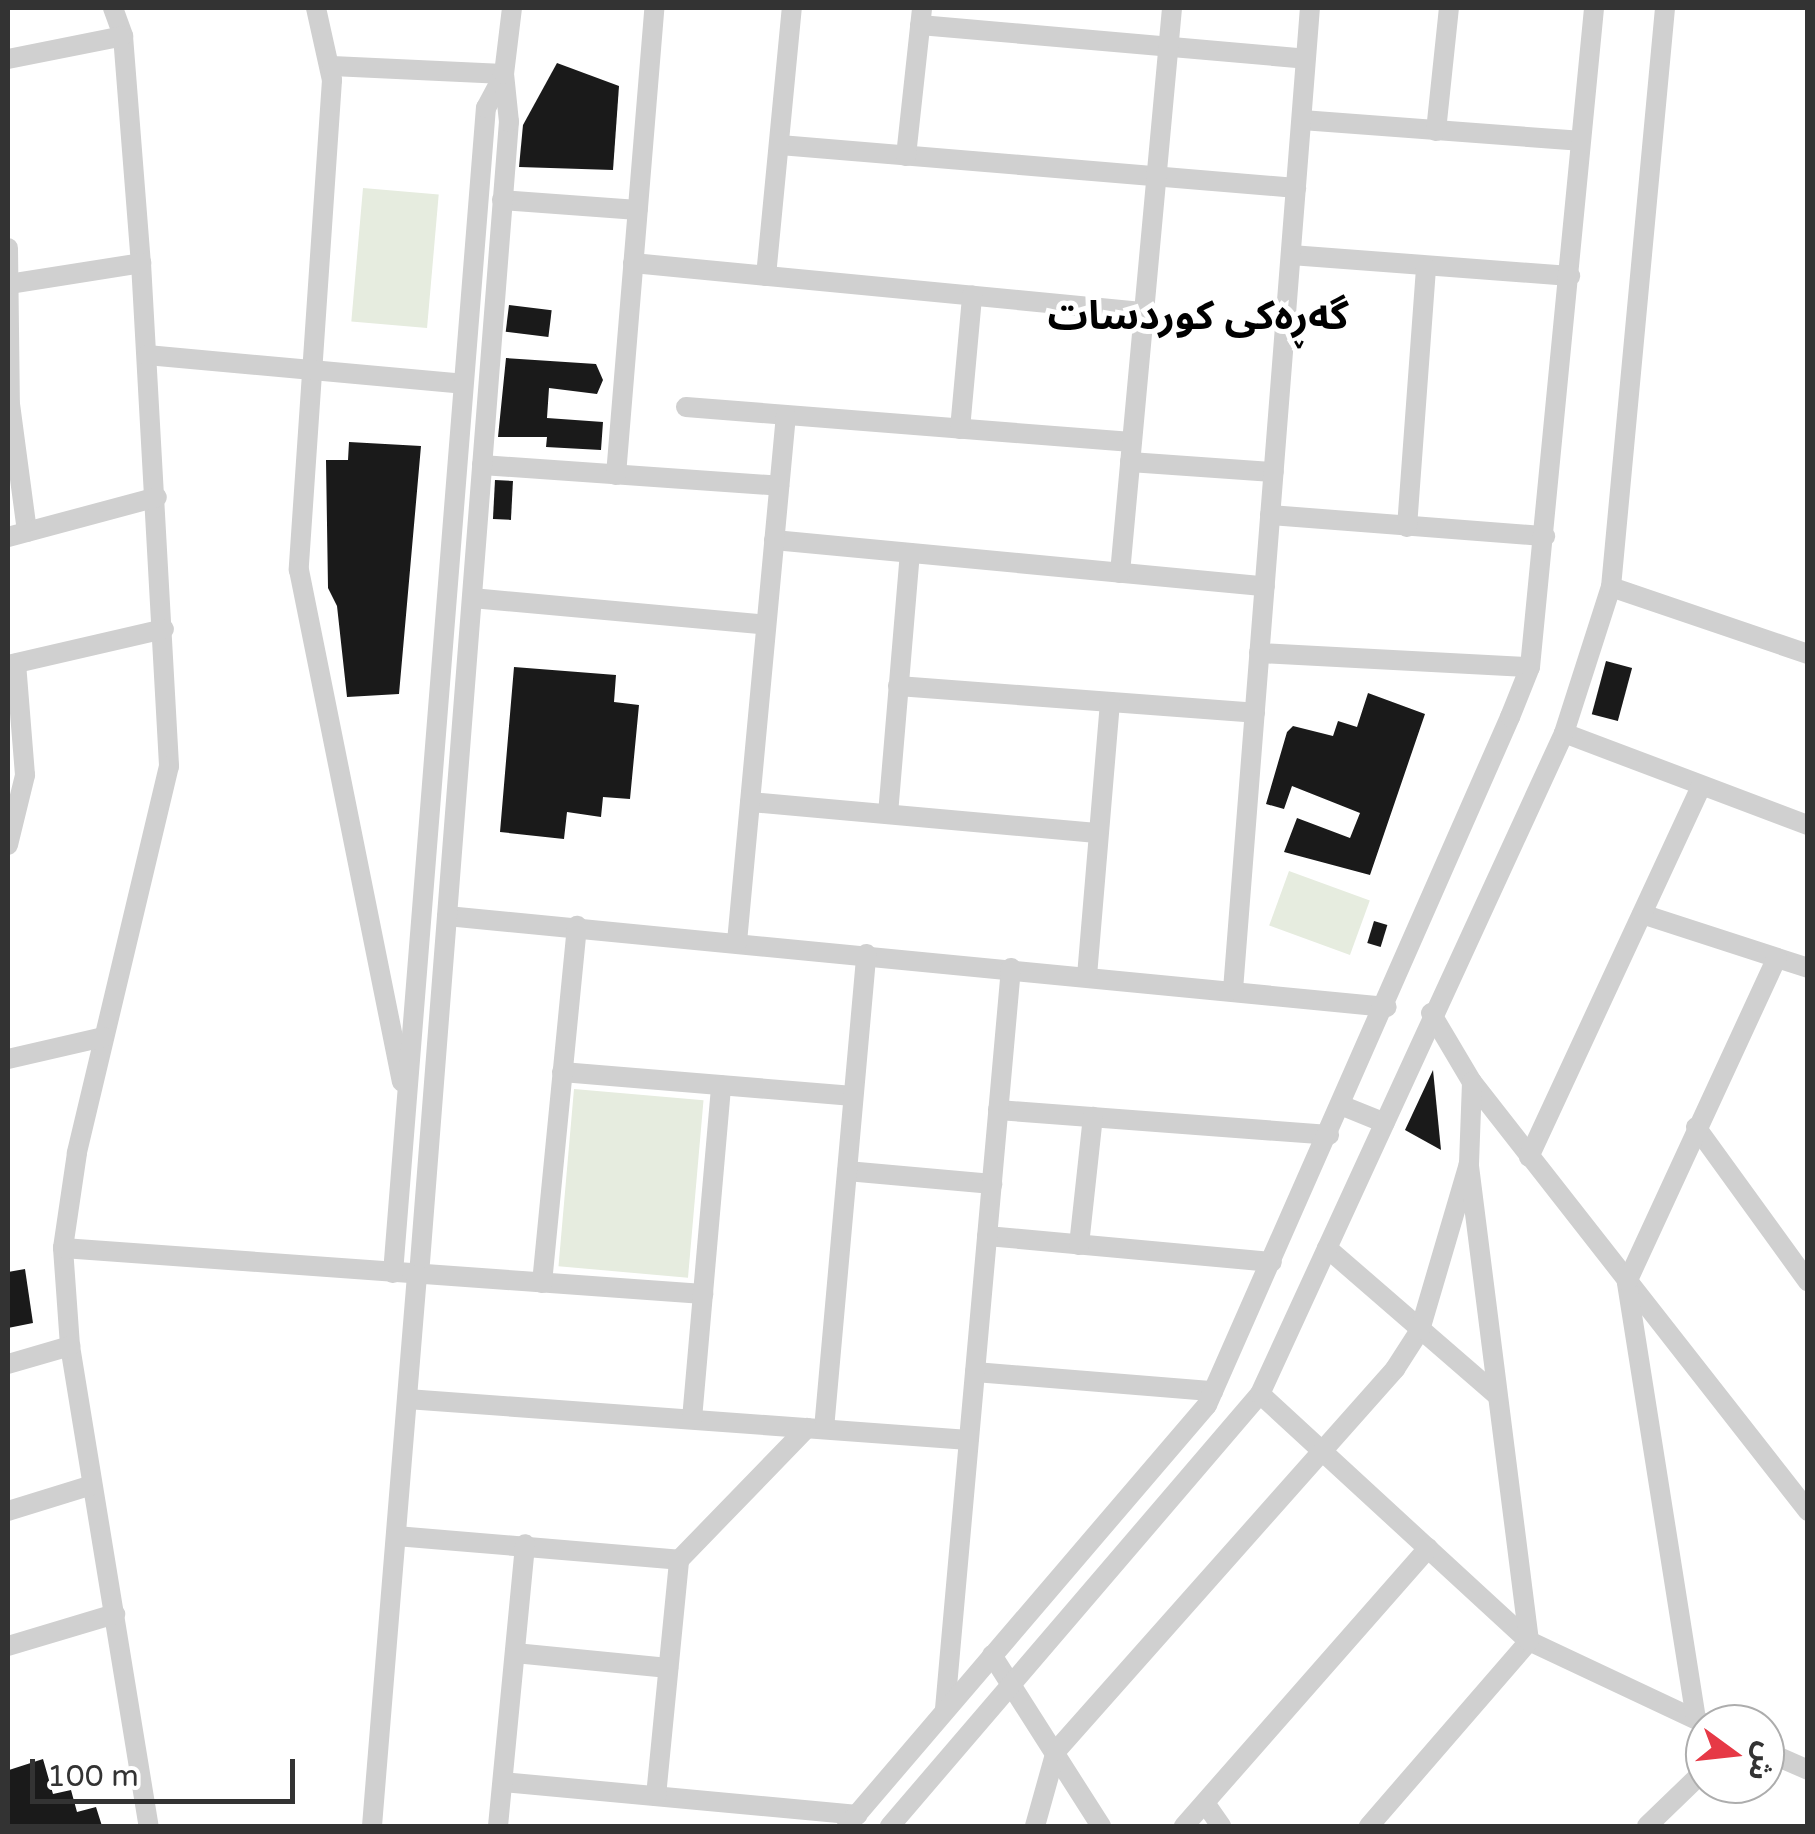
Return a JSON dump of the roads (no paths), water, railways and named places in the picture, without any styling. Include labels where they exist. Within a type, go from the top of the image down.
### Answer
[{"type":"street","points":[[113,8],[123,36],[142,263],[169,766],[104,1037],[64,1248],[70,1346],[149,1826]]},
{"type":"street","points":[[316,8],[332,66],[298,570],[406,1100]]},
{"type":"street","points":[[372,1826],[472,598],[510,103],[504,74],[512,8]]},
{"type":"street","points":[[616,474],[654,8]]},
{"type":"street","points":[[766,276],[792,8]]},
{"type":"street","points":[[1120,573],[1152,176],[1172,8]]},
{"type":"street","points":[[1232,990],[1310,8]]},
{"type":"street","points":[[1436,132],[1448,8]]},
{"type":"street","points":[[503,1782],[656,1796],[852,1821],[1214,1391],[1387,1007],[1530,667],[1594,8]]},
{"type":"street","points":[[890,1826],[1260,1394],[1386,1123],[1431,1013],[1564,733],[1612,586],[1665,8]]},
{"type":"street","points":[[906,156],[921,16],[1168,48],[1306,58]]},
{"type":"street","points":[[8,59],[123,36]]},
{"type":"street","points":[[332,66],[504,74]]},
{"type":"street","points":[[392,1273],[486,108],[504,74]]},
{"type":"street","points":[[1302,120],[1579,141]]},
{"type":"street","points":[[780,145],[1296,188]]},
{"type":"street","points":[[502,200],[638,210]]},
{"type":"street","points":[[8,248],[9,404],[17,534],[157,496]]},
{"type":"street","points":[[1291,254],[1426,268],[1570,276]]},
{"type":"street","points":[[9,284],[142,263]]},
{"type":"street","points":[[634,263],[1142,312]]},
{"type":"street","points":[[1407,527],[1426,268]]},
{"type":"street","points":[[960,429],[972,296]]},
{"type":"street","points":[[148,355],[463,384]]},
{"type":"street","points":[[686,406],[960,429],[1274,472]]},
{"type":"street","points":[[737,942],[786,414]]},
{"type":"street","points":[[482,465],[778,486]]},
{"type":"street","points":[[1270,515],[1544,536]]},
{"type":"street","points":[[774,540],[1264,586]]},
{"type":"street","points":[[888,814],[910,554]]},
{"type":"street","points":[[1612,586],[1808,654]]},
{"type":"street","points":[[472,598],[766,625]]},
{"type":"street","points":[[8,845],[13,800],[25,774],[12,664],[164,629]]},
{"type":"street","points":[[1260,653],[1530,667]]},
{"type":"street","points":[[898,686],[1255,713]]},
{"type":"street","points":[[1087,976],[1110,702]]},
{"type":"street","points":[[1564,733],[1808,825]]},
{"type":"street","points":[[1529,1157],[1701,787]]},
{"type":"street","points":[[750,802],[1097,833]]},
{"type":"street","points":[[1642,914],[1808,968]]},
{"type":"street","points":[[447,916],[1387,1007]]},
{"type":"street","points":[[542,1283],[577,926]]},
{"type":"street","points":[[656,1796],[678,1560],[815,1428],[847,1171],[866,954]]},
{"type":"street","points":[[1698,1704],[1627,1282],[1777,958]]},
{"type":"street","points":[[946,1709],[1011,968]]},
{"type":"street","points":[[1431,1013],[1472,1082],[1808,1511]]},
{"type":"street","points":[[8,1059],[104,1037]]},
{"type":"street","points":[[562,1072],[853,1096]]},
{"type":"street","points":[[1369,1826],[1529,1641],[1469,1164],[1472,1082]]},
{"type":"street","points":[[692,1419],[721,1085]]},
{"type":"street","points":[[1342,1106],[1386,1123]]},
{"type":"street","points":[[998,1110],[1329,1135]]},
{"type":"street","points":[[1079,1245],[1093,1117]]},
{"type":"street","points":[[1696,1127],[1808,1282]]},
{"type":"street","points":[[1036,1826],[1056,1751],[1319,1448],[1395,1368],[1420,1330],[1469,1164]]},
{"type":"street","points":[[847,1171],[992,1184]]},
{"type":"street","points":[[987,1236],[1272,1262]]},
{"type":"street","points":[[64,1248],[703,1294]]},
{"type":"street","points":[[1327,1248],[1497,1394]]},
{"type":"street","points":[[8,1364],[70,1346]]},
{"type":"street","points":[[975,1372],[1214,1391]]},
{"type":"street","points":[[1260,1394],[1529,1641],[1685,1714]]},
{"type":"street","points":[[407,1399],[970,1440]]},
{"type":"street","points":[[8,1511],[92,1484]]},
{"type":"street","points":[[396,1536],[678,1560]]},
{"type":"street","points":[[498,1826],[525,1544]]},
{"type":"street","points":[[1184,1826],[1428,1548]]},
{"type":"street","points":[[8,1646],[115,1614]]},
{"type":"street","points":[[515,1653],[668,1668]]},
{"type":"street","points":[[992,1655],[1101,1826]]},
{"type":"street","points":[[1785,1760],[1808,1770]]},
{"type":"street","points":[[1647,1826],[1685,1789]]},
{"type":"street","points":[[1204,1803],[1221,1826]]},
{"type":"district","name":"گەڕەکی کوردسات","points":[[1198,316]]}]
